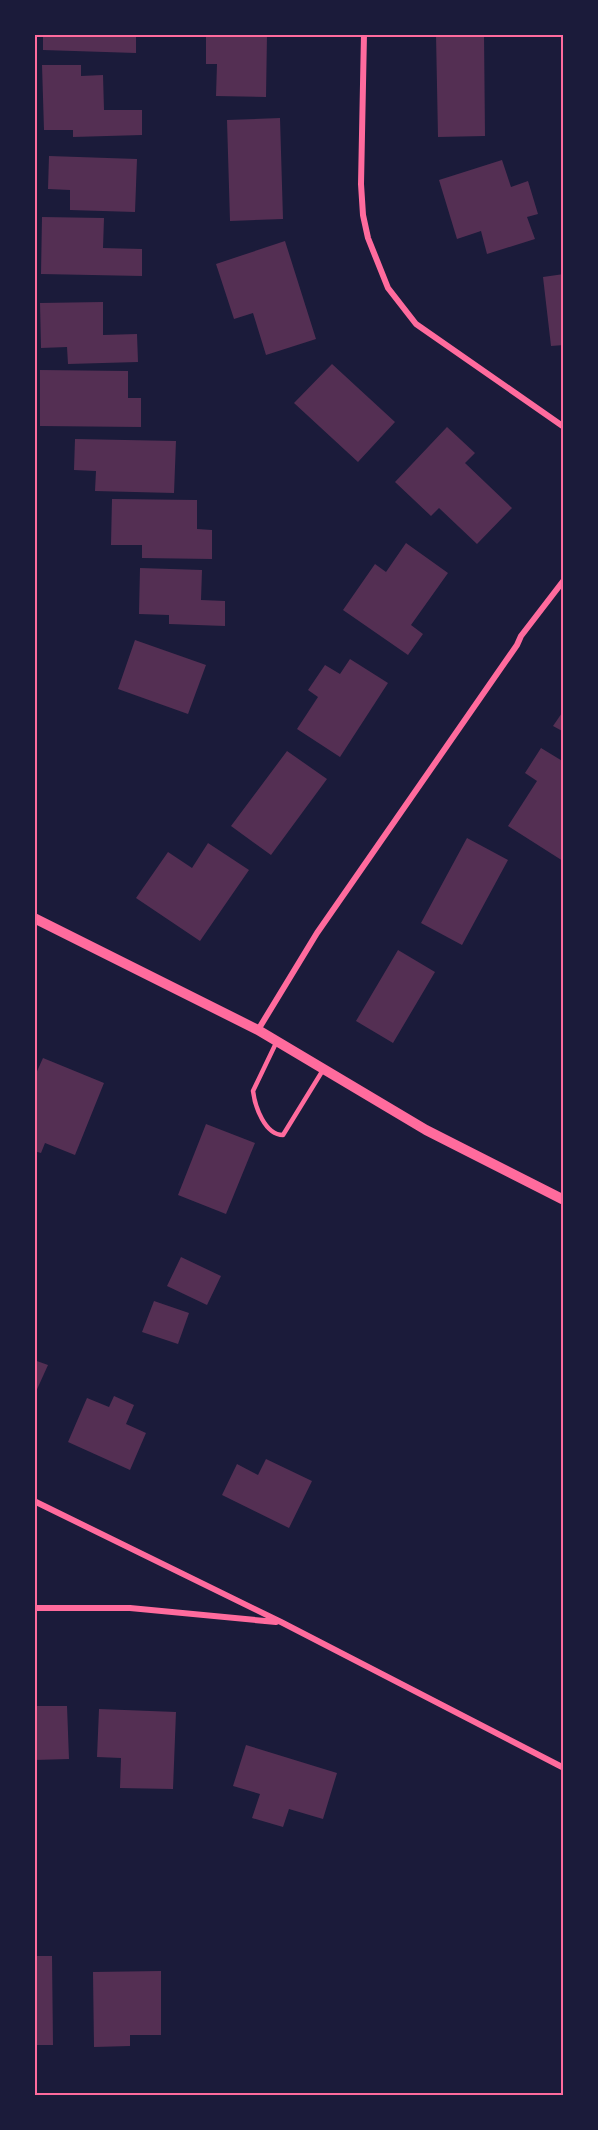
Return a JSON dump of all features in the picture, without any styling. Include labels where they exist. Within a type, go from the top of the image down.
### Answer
[{"type":"street","points":[[364,34],[363,215],[368,238],[388,288],[417,324],[564,427]]},
{"type":"street","points":[[258,1030],[317,933],[521,636],[564,580]]},
{"type":"street","points":[[34,918],[258,1030],[426,1131],[564,1200]]},
{"type":"street","points":[[34,1501],[281,1622],[564,1768]]},
{"type":"street","points":[[34,1608],[130,1608],[281,1622]]},
{"type":"lane","points":[[277,1041],[253,1091],[259,1112],[269,1129],[276,1135],[283,1135],[324,1070]]},
{"type":"building","points":[[43,34],[136,34],[136,53],[43,50]]},
{"type":"building","points":[[206,34],[267,34],[266,97],[216,96],[217,64],[206,64]]},
{"type":"building","points":[[436,34],[484,34],[485,136],[438,137]]},
{"type":"building","points":[[42,65],[81,65],[81,76],[103,75],[104,110],[142,110],[142,135],[73,137],[73,130],[44,130]]},
{"type":"building","points":[[280,118],[283,219],[230,221],[227,120]]},
{"type":"building","points":[[49,156],[137,159],[135,212],[70,210],[70,190],[48,189]]},
{"type":"building","points":[[502,160],[511,187],[528,181],[538,214],[527,217],[535,239],[487,254],[481,231],[457,239],[439,180]]},
{"type":"building","points":[[42,217],[104,218],[103,248],[142,249],[142,276],[41,274]]},
{"type":"building","points":[[285,241],[316,339],[266,355],[253,313],[234,319],[216,264]]},
{"type":"building","points":[[564,274],[564,345],[551,346],[543,277]]},
{"type":"building","points":[[103,302],[103,335],[137,334],[138,362],[68,364],[67,347],[41,348],[40,303]]},
{"type":"building","points":[[332,364],[395,422],[358,462],[294,403]]},
{"type":"building","points":[[40,370],[128,371],[128,398],[141,398],[141,427],[40,426]]},
{"type":"building","points":[[447,427],[475,453],[465,463],[512,508],[477,544],[439,508],[431,516],[395,482]]},
{"type":"building","points":[[75,439],[176,441],[174,493],[95,491],[96,471],[74,470]]},
{"type":"building","points":[[112,499],[197,500],[197,529],[212,530],[212,559],[142,558],[142,545],[111,545]]},
{"type":"building","points":[[406,543],[448,573],[411,625],[423,634],[408,655],[343,610],[375,564],[386,572]]},
{"type":"building","points":[[140,568],[202,570],[201,600],[225,601],[225,626],[169,624],[169,615],[139,614]]},
{"type":"building","points":[[135,640],[206,665],[188,714],[118,689]]},
{"type":"building","points":[[350,659],[388,683],[340,757],[297,729],[318,697],[308,690],[325,665],[340,674]]},
{"type":"building","points":[[564,710],[564,732],[553,726]]},
{"type":"building","points":[[541,748],[564,762],[563,861],[508,826],[537,781],[525,773]]},
{"type":"building","points":[[287,751],[327,779],[271,855],[231,826]]},
{"type":"building","points":[[467,838],[508,860],[462,945],[421,923]]},
{"type":"building","points":[[208,843],[249,870],[200,941],[136,898],[168,852],[192,868]]},
{"type":"building","points":[[398,950],[435,972],[393,1043],[356,1021]]},
{"type":"building","points":[[43,1058],[104,1083],[75,1155],[45,1143],[41,1153],[34,1151],[34,1078]]},
{"type":"building","points":[[206,1124],[255,1143],[226,1214],[178,1195]]},
{"type":"building","points":[[181,1257],[221,1276],[207,1305],[167,1286]]},
{"type":"building","points":[[154,1301],[189,1313],[178,1344],[142,1332]]},
{"type":"building","points":[[34,1360],[48,1365],[34,1396]]},
{"type":"building","points":[[114,1396],[134,1405],[126,1424],[146,1433],[130,1470],[68,1442],[87,1398],[109,1407]]},
{"type":"building","points":[[266,1459],[312,1481],[289,1528],[222,1495],[237,1464],[258,1475]]},
{"type":"building","points":[[34,1706],[67,1706],[69,1759],[34,1760]]},
{"type":"building","points":[[99,1709],[176,1712],[173,1789],[120,1788],[121,1758],[97,1757]]},
{"type":"building","points":[[246,1745],[337,1773],[323,1819],[289,1809],[283,1827],[252,1818],[260,1794],[233,1786]]},
{"type":"building","points":[[34,1956],[52,1956],[53,2045],[34,2045]]},
{"type":"building","points":[[161,1971],[161,2035],[130,2035],[130,2046],[94,2047],[93,1972]]}]
